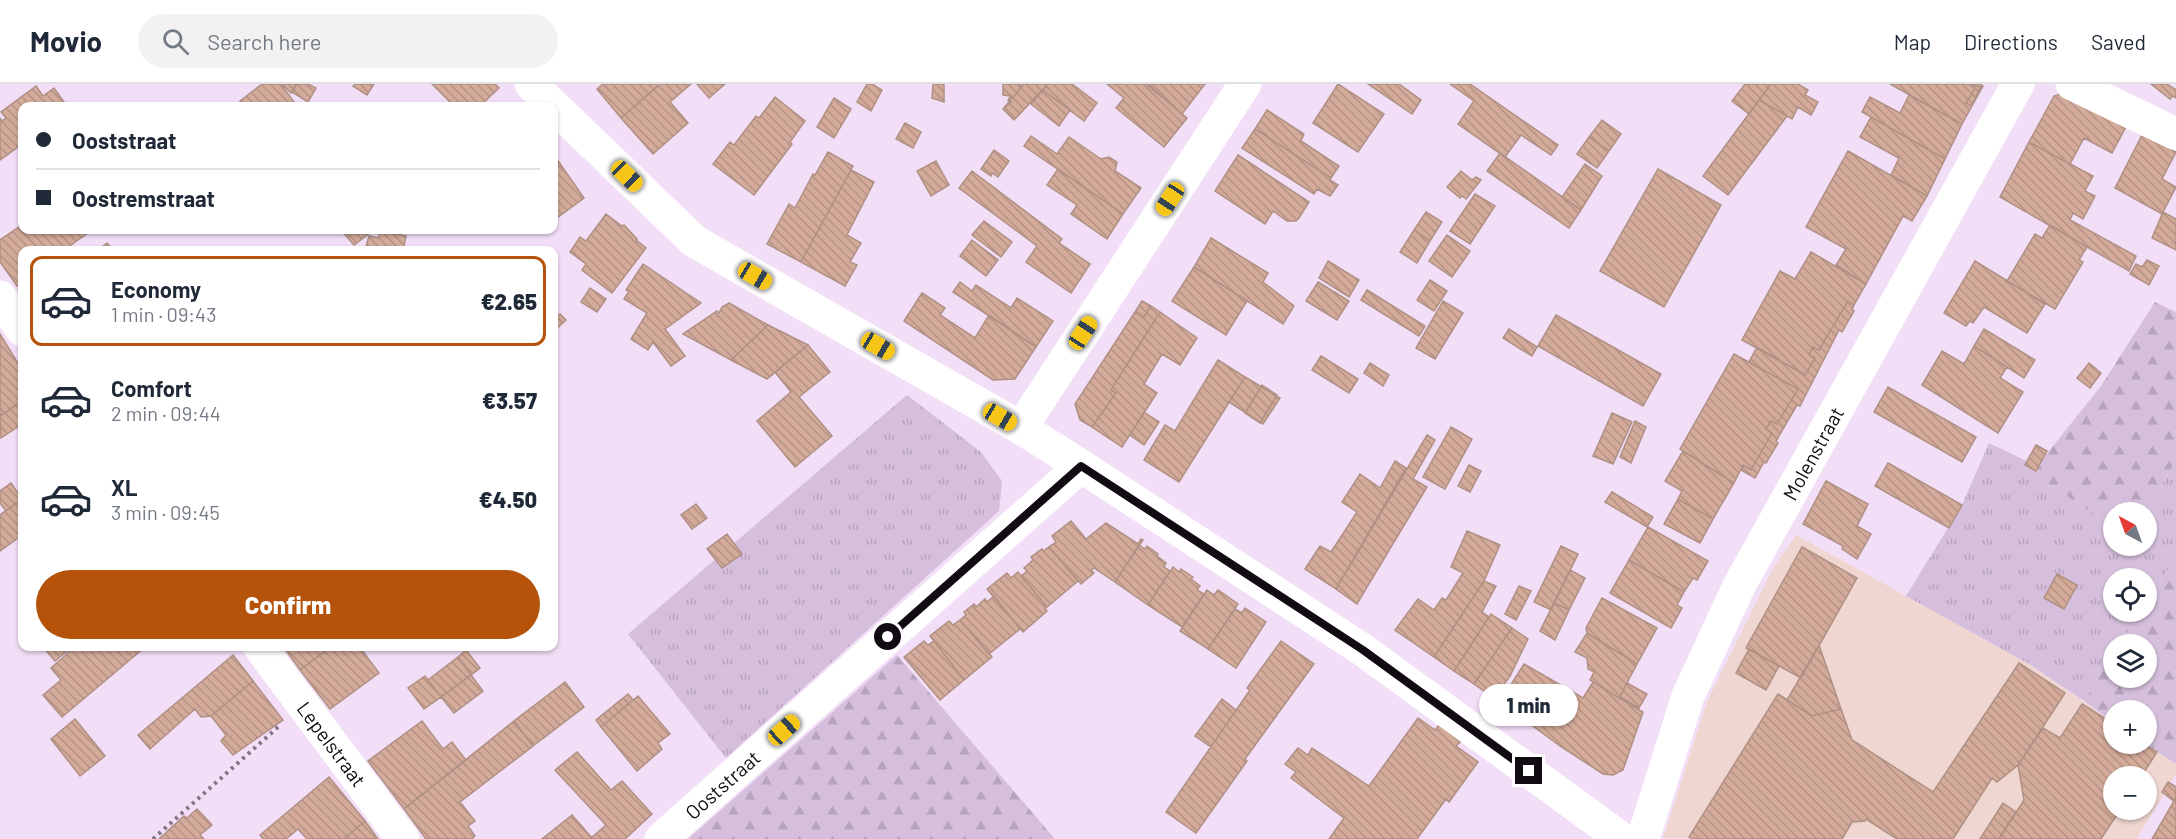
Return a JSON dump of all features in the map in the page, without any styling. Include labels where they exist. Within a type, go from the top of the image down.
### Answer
[{"type":"street","points":[[531,84],[550,102]]},
{"type":"street","points":[[1021,428],[1245,84]]},
{"type":"street","name":"Molenstraat","points":[[1642,839],[1688,696],[1739,586],[2018,84]]},
{"type":"street","points":[[2072,84],[2176,134]]},
{"type":"street","points":[[558,110],[694,241],[1021,428],[1081,466],[1363,650],[1622,839]]},
{"type":"street","points":[[0,297],[18,324]]},
{"type":"street","name":"Ooststraat","points":[[661,839],[1081,466]]},
{"type":"street","name":"Lepelstraat","points":[[263,651],[403,839]]},
{"type":"path","points":[[153,839],[304,704]]},
{"type":"shaded area","points":[[1796,535],[2029,664],[2103,715],[2103,754],[2157,754],[2157,751],[2176,764],[2176,774],[2157,806],[2157,766],[2103,766],[2103,820],[2148,820],[2137,839],[1663,838],[1707,702],[1773,568]]},
{"type":"green space","points":[[2155,302],[2176,312],[2176,460],[2152,502],[2103,502],[2103,520],[2042,480],[2037,466],[2101,386]]},
{"type":"green space","points":[[907,395],[981,452],[1002,481],[999,511],[726,758],[628,634]]},
{"type":"green space","points":[[1989,443],[2037,466],[2042,480],[2103,520],[2103,556],[2157,556],[2157,502],[2152,502],[2176,460],[2176,557],[2157,587],[2157,568],[2103,568],[2103,622],[2135,622],[2127,634],[2103,634],[2103,671],[2084,701],[2029,664],[1906,596],[1962,505]]},
{"type":"green space","points":[[2176,557],[2176,764],[2157,751],[2157,700],[2103,700],[2103,715],[2084,701],[2103,671],[2103,688],[2157,688],[2157,634],[2127,634],[2135,622],[2157,622],[2157,587]]},
{"type":"green space","points":[[897,655],[1055,839],[688,839]]},
{"type":"building","points":[[262,84],[281,84],[294,102],[241,102]]},
{"type":"building","points":[[282,84],[296,84],[291,93]]},
{"type":"building","points":[[297,84],[308,84],[316,88],[308,102],[292,92]]},
{"type":"building","points":[[355,84],[374,84],[367,95],[353,86]]},
{"type":"building","points":[[432,84],[495,84],[499,88],[484,102],[450,102]]},
{"type":"building","points":[[603,84],[656,84],[658,86],[621,118],[597,89]]},
{"type":"building","points":[[660,84],[691,84],[670,102],[688,123],[653,154],[621,118]]},
{"type":"building","points":[[697,84],[725,84],[709,98]]},
{"type":"building","points":[[867,84],[872,84],[882,90],[871,111],[857,102]]},
{"type":"building","points":[[933,84],[944,84],[944,102],[932,98]]},
{"type":"building","points":[[1003,84],[1020,84],[1020,87],[1023,84],[1048,84],[1014,120],[1003,109],[1011,102],[1008,100],[1011,96],[1003,95]]},
{"type":"building","points":[[1024,84],[1048,84],[1014,120],[1003,109]]},
{"type":"building","points":[[1048,84],[1072,84],[1097,103],[1084,121],[1043,90]]},
{"type":"building","points":[[1107,84],[1146,84],[1187,118],[1164,147],[1116,108],[1124,98]]},
{"type":"building","points":[[1148,84],[1205,84],[1182,114]]},
{"type":"building","points":[[1338,84],[1384,114],[1358,152],[1313,123]]},
{"type":"building","points":[[1368,84],[1399,84],[1421,100],[1412,114]]},
{"type":"building","points":[[1450,84],[1470,84],[1558,145],[1551,155],[1521,135],[1505,157],[1458,124],[1474,101]]},
{"type":"building","points":[[1745,84],[1771,84],[1749,114],[1732,101]]},
{"type":"building","points":[[1771,84],[1798,84],[1808,90],[1805,95],[1818,102],[1811,115],[1798,107],[1792,119],[1759,100]]},
{"type":"building","points":[[1890,84],[1980,84],[1983,86],[1962,124]]},
{"type":"building","points":[[1969,84],[1981,87],[1971,106],[1966,103],[1975,89]]},
{"type":"building","points":[[2151,84],[2167,84],[2176,90],[2176,98],[2173,96],[2170,99]]},
{"type":"building","points":[[36,86],[43,96],[54,88],[64,102],[18,102],[18,147],[0,160],[0,118],[2,121],[6,118],[1,112]]},
{"type":"building","points":[[1043,90],[1070,110],[1059,126],[1031,104]]},
{"type":"building","points":[[2063,93],[2127,125],[2112,153],[2084,138],[2070,164],[2029,142],[2054,96]]},
{"type":"building","points":[[1909,95],[1962,124],[1945,159],[1862,112],[1870,97],[1900,113]]},
{"type":"building","points":[[775,97],[805,121],[790,142],[792,144],[754,195],[713,164],[730,142],[734,145],[756,116],[759,118]]},
{"type":"building","points":[[834,98],[851,109],[834,138],[817,127]]},
{"type":"building","points":[[1759,100],[1787,116],[1728,195],[1703,176]]},
{"type":"building","points":[[1267,110],[1304,134],[1301,141],[1339,166],[1331,178],[1255,129]]},
{"type":"building","points":[[1871,117],[1945,159],[1927,196],[1891,175],[1899,158],[1860,137]]},
{"type":"building","points":[[1602,120],[1621,134],[1609,151],[1589,137]]},
{"type":"building","points":[[905,123],[921,132],[913,148],[896,139]]},
{"type":"building","points":[[1255,129],[1331,178],[1330,180],[1338,185],[1330,196],[1317,189],[1314,194],[1242,148]]},
{"type":"building","points":[[2142,135],[2176,152],[2162,179],[2176,187],[2162,214],[2115,188]]},
{"type":"building","points":[[1031,136],[1057,154],[1069,137],[1101,159],[1109,157],[1117,162],[1115,171],[1141,188],[1123,214],[1024,146]]},
{"type":"building","points":[[1589,137],[1609,151],[1597,168],[1577,154]]},
{"type":"building","points":[[2029,142],[2093,176],[2085,191],[2095,196],[2083,219],[2073,213],[2070,220],[2136,256],[2129,271],[2000,197]]},
{"type":"building","points":[[994,150],[1009,161],[998,177],[992,173],[991,176],[981,169]]},
{"type":"building","points":[[1848,151],[1927,196],[1912,221],[1903,216],[1866,284],[1836,265],[1846,249],[1806,227]]},
{"type":"building","points":[[828,152],[853,166],[801,262],[767,244],[789,204],[795,208]]},
{"type":"building","points":[[1500,153],[1581,210],[1569,228],[1487,171]]},
{"type":"building","points":[[1238,155],[1309,202],[1296,221],[1287,221],[1273,211],[1265,224],[1215,191]]},
{"type":"building","points":[[558,161],[584,198],[558,217]]},
{"type":"building","points":[[936,161],[949,185],[931,196],[917,171]]},
{"type":"building","points":[[1585,164],[1602,176],[1581,210],[1562,197]]},
{"type":"building","points":[[1058,169],[1123,214],[1107,239],[1071,214],[1077,205],[1047,185]]},
{"type":"building","points":[[1658,169],[1721,205],[1664,307],[1600,271]]},
{"type":"building","points":[[851,170],[874,182],[847,235],[861,243],[850,262],[857,265],[845,286],[801,262]]},
{"type":"building","points":[[972,171],[1062,239],[1059,243],[1090,264],[1071,293],[1026,262],[1037,246],[959,188]]},
{"type":"building","points":[[1461,171],[1472,180],[1476,177],[1481,180],[1466,199],[1462,196],[1460,198],[1447,187]]},
{"type":"building","points":[[1475,194],[1495,206],[1470,244],[1450,231]]},
{"type":"building","points":[[1426,212],[1442,222],[1430,241],[1414,230]]},
{"type":"building","points":[[2163,212],[2176,219],[2176,250],[2152,238]]},
{"type":"building","points":[[606,214],[622,226],[624,225],[646,248],[612,293],[582,270],[586,264],[570,252],[580,237],[586,241]]},
{"type":"building","points":[[984,221],[1012,242],[1001,257],[972,235]]},
{"type":"building","points":[[2050,225],[2087,247],[2079,260],[2083,262],[2055,309],[2007,281],[2035,234],[2042,238]]},
{"type":"building","points":[[18,228],[18,234],[86,234],[70,246],[18,246],[17,286],[0,262],[0,240]]},
{"type":"building","points":[[1414,230],[1430,241],[1417,263],[1400,252]]},
{"type":"building","points":[[344,234],[369,234],[354,245]]},
{"type":"building","points":[[380,234],[406,236],[404,246],[366,246],[369,236],[378,238]]},
{"type":"building","points":[[1447,235],[1470,251],[1452,277],[1429,261]]},
{"type":"building","points":[[1211,238],[1268,273],[1263,282],[1294,306],[1283,324],[1194,267]]},
{"type":"building","points":[[972,240],[998,260],[986,276],[960,256]]},
{"type":"building","points":[[1811,252],[1866,284],[1854,305],[1848,301],[1819,350],[1813,347],[1809,355],[1815,358],[1805,375],[1742,340],[1780,271],[1795,279]]},
{"type":"building","points":[[2147,260],[2159,266],[2149,285],[2130,274],[2136,264],[2142,267]]},
{"type":"building","points":[[1328,261],[1359,280],[1349,297],[1319,278]]},
{"type":"building","points":[[1975,261],[2045,304],[2027,333],[1984,307],[1973,323],[1970,321],[1966,326],[1944,313]]},
{"type":"building","points":[[643,264],[701,303],[665,329],[685,356],[671,366],[653,342],[648,350],[631,339],[647,313],[624,299],[629,291],[626,290]]},
{"type":"building","points":[[1194,267],[1247,301],[1226,335],[1172,301]]},
{"type":"building","points":[[1430,280],[1447,291],[1434,311],[1417,300]]},
{"type":"building","points":[[960,282],[972,291],[976,285],[1011,308],[1017,298],[1053,321],[1036,347],[953,292]]},
{"type":"building","points":[[1318,282],[1349,301],[1337,320],[1306,301]]},
{"type":"building","points":[[590,288],[606,299],[597,312],[581,302]]},
{"type":"building","points":[[1367,290],[1425,326],[1419,336],[1361,300]]},
{"type":"building","points":[[922,293],[945,308],[940,315],[975,338],[989,315],[1036,347],[1015,379],[993,380],[904,321]]},
{"type":"building","points":[[1142,301],[1151,306],[1144,317],[1135,312]]},
{"type":"building","points":[[1443,301],[1463,313],[1435,359],[1416,348]]},
{"type":"building","points":[[1848,301],[1854,305],[1852,310],[1854,311],[1842,332],[1839,330],[1800,406],[1797,405],[1766,463],[1764,462],[1755,478],[1741,470],[1743,465],[1751,470],[1772,433],[1766,429],[1771,421],[1777,424],[1798,389],[1749,362],[1757,347],[1805,375],[1815,358],[1809,355],[1813,347],[1819,350]]},
{"type":"building","points":[[729,303],[768,325],[731,360],[683,334],[717,311],[719,313],[722,307]]},
{"type":"building","points":[[1151,306],[1160,312],[1111,390],[1116,393],[1092,427],[1080,420],[1075,404],[1135,312],[1144,317]]},
{"type":"building","points":[[1160,312],[1197,338],[1180,365],[1162,354],[1144,384],[1157,393],[1122,447],[1092,427],[1116,393],[1111,390]]},
{"type":"building","points":[[560,314],[566,320],[558,327],[558,315]]},
{"type":"building","points":[[1556,315],[1661,374],[1643,406],[1538,346]]},
{"type":"building","points":[[768,325],[808,345],[767,379],[731,360]]},
{"type":"building","points":[[1509,329],[1537,347],[1532,356],[1503,338]]},
{"type":"building","points":[[1984,329],[2035,360],[2024,378],[1974,346]]},
{"type":"building","points":[[0,334],[18,363],[18,404],[0,416]]},
{"type":"building","points":[[808,345],[830,372],[799,397],[832,436],[795,467],[757,421],[791,392],[775,372]]},
{"type":"building","points":[[1974,346],[2007,367],[2000,378],[2023,392],[1998,433],[1922,385],[1942,351],[1964,364]]},
{"type":"building","points":[[1734,354],[1798,389],[1777,424],[1771,421],[1766,429],[1772,433],[1751,470],[1743,465],[1734,483],[1680,449]]},
{"type":"building","points":[[1321,356],[1358,379],[1349,393],[1312,370]]},
{"type":"building","points":[[1218,360],[1245,377],[1179,482],[1144,460],[1165,425],[1175,431]]},
{"type":"building","points":[[1370,363],[1389,375],[1383,386],[1364,373]]},
{"type":"building","points":[[2089,363],[2101,373],[2090,388],[2077,378]]},
{"type":"building","points":[[1245,377],[1280,398],[1263,424],[1229,402]]},
{"type":"building","points":[[1262,385],[1277,395],[1260,423],[1245,413]]},
{"type":"building","points":[[1888,387],[1976,437],[1962,462],[1874,412]]},
{"type":"building","points":[[18,404],[18,427],[1,438],[0,416]]},
{"type":"building","points":[[1144,412],[1159,422],[1144,445],[1130,435]]},
{"type":"building","points":[[1612,413],[1632,422],[1613,464],[1593,456]]},
{"type":"building","points":[[1635,421],[1646,427],[1631,463],[1620,457]]},
{"type":"building","points":[[1451,427],[1472,439],[1445,489],[1423,477]]},
{"type":"building","points":[[1427,435],[1435,440],[1413,479],[1427,487],[1357,604],[1336,589]]},
{"type":"building","points":[[2036,445],[2047,451],[2036,471],[2025,465]]},
{"type":"building","points":[[1683,451],[1734,483],[1713,519],[1678,499],[1682,491],[1665,481]]},
{"type":"building","points":[[1395,461],[1406,468],[1336,589],[1305,569],[1320,546],[1331,552],[1357,512],[1342,502],[1360,474],[1380,488]]},
{"type":"building","points":[[1888,463],[1962,505],[1949,528],[1875,486]]},
{"type":"building","points":[[1469,465],[1481,471],[1470,492],[1458,486]]},
{"type":"building","points":[[1826,481],[1868,504],[1857,526],[1871,534],[1857,559],[1842,549],[1843,546],[1803,524]]},
{"type":"building","points":[[11,483],[18,493],[18,502],[6,511],[0,503],[0,491]]},
{"type":"building","points":[[1612,492],[1653,517],[1647,527],[1605,502]]},
{"type":"building","points":[[1678,499],[1713,519],[1700,543],[1664,524]]},
{"type":"building","points":[[18,502],[18,538],[0,551],[0,515]]},
{"type":"building","points":[[696,504],[707,518],[692,529],[681,515]]},
{"type":"building","points":[[1071,521],[1086,539],[1106,523],[1138,544],[1141,539],[1143,540],[1115,582],[1094,568],[1091,570],[1094,573],[1081,584],[1049,547],[1056,542],[1052,536]]},
{"type":"building","points":[[1648,527],[1708,561],[1697,580],[1693,578],[1684,592],[1629,560]]},
{"type":"building","points":[[1467,531],[1500,545],[1484,581],[1434,657],[1395,630],[1418,599],[1434,610],[1442,598],[1446,600],[1463,573],[1451,567]]},
{"type":"building","points":[[727,534],[742,554],[722,568],[707,549]]},
{"type":"building","points":[[1139,545],[1145,549],[1147,546],[1158,554],[1157,556],[1166,563],[1164,567],[1170,571],[1148,605],[1115,582]]},
{"type":"building","points":[[1561,546],[1578,554],[1551,610],[1534,602]]},
{"type":"building","points":[[1049,547],[1078,581],[1047,607],[1021,576],[1027,571],[1024,568],[1033,560],[1031,557]]},
{"type":"building","points":[[1802,547],[1857,578],[1801,678],[1746,648]]},
{"type":"building","points":[[1629,560],[1684,592],[1677,605],[1682,608],[1671,628],[1610,593]]},
{"type":"building","points":[[1173,567],[1193,577],[1191,579],[1200,586],[1197,590],[1204,594],[1182,627],[1148,605]]},
{"type":"building","points":[[1570,570],[1585,578],[1569,610],[1554,603]]},
{"type":"building","points":[[1018,572],[1047,607],[1045,608],[1047,611],[1023,632],[987,589],[1007,573],[1011,578]]},
{"type":"building","points":[[2057,574],[2077,585],[2064,609],[2044,598]]},
{"type":"building","points":[[1484,581],[1496,586],[1482,612],[1489,617],[1454,671],[1434,657]]},
{"type":"building","points":[[1519,586],[1531,591],[1516,620],[1505,614]]},
{"type":"building","points":[[1207,590],[1214,595],[1218,590],[1238,604],[1208,649],[1180,631]]},
{"type":"building","points":[[994,596],[1020,629],[989,654],[960,620],[966,615],[964,612],[974,604],[976,607],[985,599],[987,602]]},
{"type":"building","points":[[1602,598],[1657,628],[1637,664],[1587,633],[1586,628]]},
{"type":"building","points":[[1554,603],[1569,610],[1555,640],[1540,631]]},
{"type":"building","points":[[1245,608],[1266,622],[1236,668],[1208,649],[1235,609],[1242,613]]},
{"type":"building","points":[[1491,614],[1512,628],[1474,684],[1454,671]]},
{"type":"building","points":[[960,620],[992,657],[964,680],[930,636],[949,621],[953,625]]},
{"type":"building","points":[[1512,628],[1528,639],[1510,676],[1494,698],[1474,684]]},
{"type":"building","points":[[1587,633],[1637,664],[1619,698],[1590,680],[1594,672],[1588,669],[1587,658],[1575,652]]},
{"type":"building","points":[[924,641],[928,645],[934,641],[964,680],[940,700],[904,657]]},
{"type":"building","points":[[1281,641],[1314,664],[1245,759],[1247,761],[1196,833],[1166,812],[1250,690],[1247,688]]},
{"type":"building","points":[[1819,645],[1841,709],[1812,716],[1787,700]]},
{"type":"building","points":[[1749,649],[1779,666],[1766,690],[1736,673]]},
{"type":"building","points":[[46,651],[67,651],[55,661]]},
{"type":"building","points":[[70,651],[140,651],[62,717],[43,695],[61,680],[51,668]]},
{"type":"building","points":[[287,651],[325,651],[300,670]]},
{"type":"building","points":[[325,651],[363,651],[379,673],[330,709],[300,670]]},
{"type":"building","points":[[467,651],[480,668],[471,675],[458,657]]},
{"type":"building","points":[[233,655],[253,681],[211,716],[201,717],[195,709],[150,749],[138,735]]},
{"type":"building","points":[[458,657],[471,675],[441,697],[428,680]]},
{"type":"building","points":[[2019,663],[2065,693],[2018,765],[1997,782],[1992,778],[1953,839],[1897,839],[1866,819],[1852,822],[1842,839],[1692,839],[1689,837],[1778,694],[1812,716],[1841,709],[1852,740],[1933,792]]},
{"type":"building","points":[[1524,664],[1583,698],[1593,682],[1643,712],[1623,770],[1613,775],[1603,774],[1500,702]]},
{"type":"building","points":[[471,675],[483,691],[454,713],[441,697]]},
{"type":"building","points":[[425,676],[441,697],[424,709],[408,688]]},
{"type":"building","points":[[253,681],[283,720],[233,755],[221,741],[226,735],[211,716]]},
{"type":"building","points":[[565,682],[584,707],[533,746],[514,721]]},
{"type":"building","points":[[1627,683],[1647,694],[1639,708],[1620,697]]},
{"type":"building","points":[[628,694],[633,700],[601,727],[596,720]]},
{"type":"building","points":[[638,696],[670,734],[658,743],[662,749],[637,771],[601,727]]},
{"type":"building","points":[[1222,699],[1236,710],[1211,747],[1195,736]]},
{"type":"building","points":[[2082,704],[2103,717],[2103,754],[2156,754],[2148,766],[2103,766],[2103,820],[2113,820],[2101,839],[1999,839],[2024,800],[2018,765],[2043,728],[2060,738]]},
{"type":"building","points":[[1418,718],[1435,730],[1439,725],[1461,741],[1456,746],[1478,762],[1449,802],[1446,799],[1417,839],[1329,839],[1344,818],[1291,778],[1296,772],[1285,764],[1298,748],[1308,755],[1312,748],[1369,786]]},
{"type":"building","points":[[75,719],[105,756],[80,776],[51,739]]},
{"type":"building","points":[[422,721],[443,749],[452,742],[466,760],[404,809],[368,761]]},
{"type":"building","points":[[514,721],[533,746],[460,802],[475,821],[468,826],[475,836],[472,839],[426,839],[404,809]]},
{"type":"building","points":[[577,752],[611,790],[622,781],[652,814],[625,839],[590,839],[606,825],[555,770]]},
{"type":"building","points":[[329,777],[365,821],[344,839],[307,839],[298,829],[286,839],[263,839],[260,835]]},
{"type":"building","points":[[2168,782],[2176,787],[2174,801],[2162,792]]},
{"type":"building","points":[[2176,797],[2176,839],[2152,839],[2174,801]]},
{"type":"building","points":[[2003,803],[2016,812],[1999,839],[1980,839]]},
{"type":"building","points":[[197,809],[212,825],[200,835],[204,839],[159,839],[184,816],[187,818]]},
{"type":"building","points":[[572,815],[592,838],[542,839]]},
{"type":"building","points":[[365,821],[378,839],[344,839]]},
{"type":"route","points":[[888,637],[1081,466],[1363,650],[1529,771]]}]
